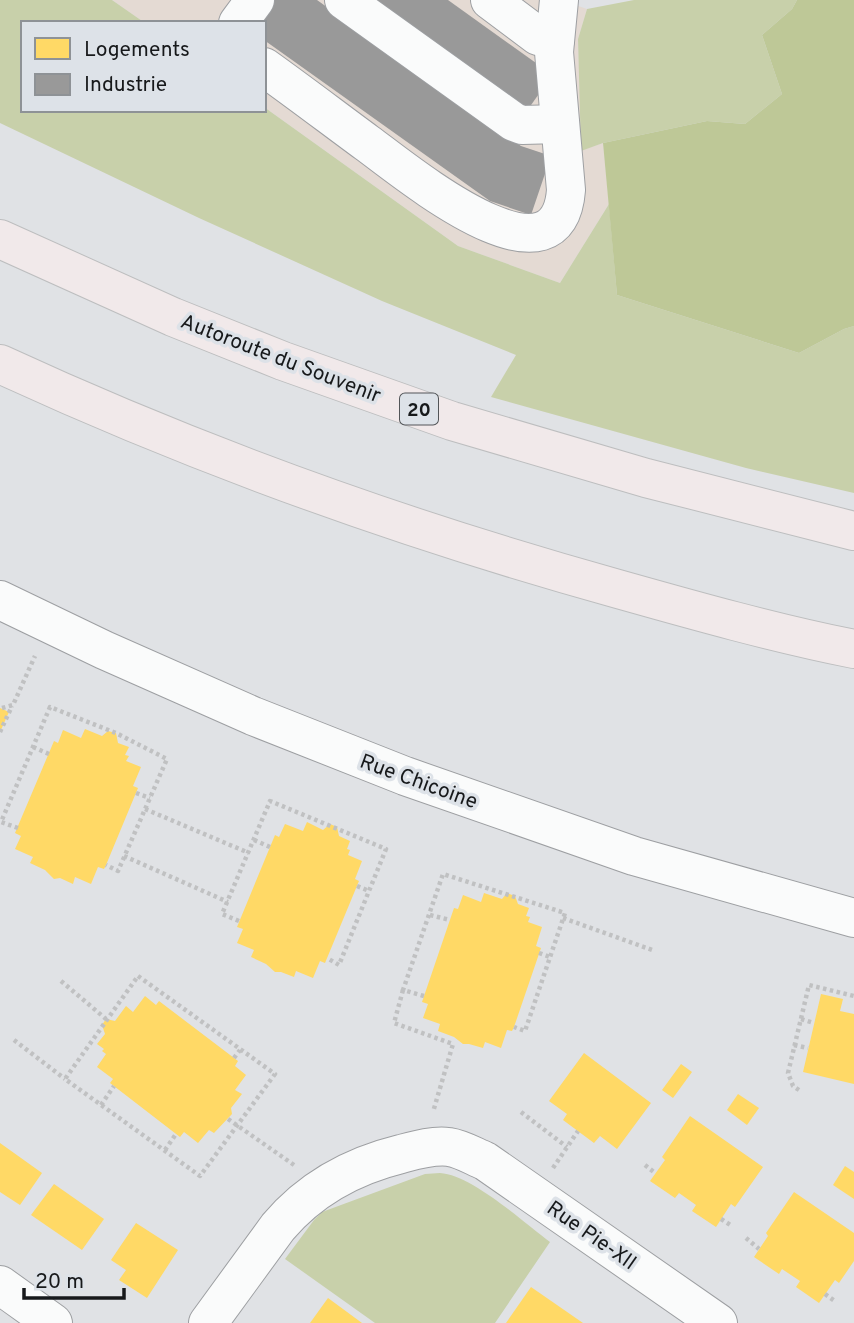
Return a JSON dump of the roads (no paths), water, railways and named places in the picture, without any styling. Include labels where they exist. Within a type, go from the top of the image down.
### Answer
[{"type":"highway","name":"Autoroute du Souvenir","points":[[0,239],[173,317],[283,361],[428,412],[632,474],[854,531]]},
{"type":"highway","points":[[0,364],[225,459],[416,529],[500,556],[667,603],[854,649]]},
{"type":"street","points":[[239,21],[255,0]]},
{"type":"street","points":[[344,0],[514,122],[522,125],[560,124]]},
{"type":"street","points":[[490,0],[538,36],[555,40]]},
{"type":"street","points":[[266,67],[460,210],[501,228],[525,234],[542,231],[556,222],[564,208],[566,190],[555,40],[559,0]]},
{"type":"street","name":"Rue Chicoine","points":[[0,600],[104,650],[253,716],[405,776],[634,856],[854,918]]},
{"type":"street","name":"Rue Pie-XII","points":[[208,1323],[290,1213],[322,1186],[362,1165],[414,1150],[449,1147],[485,1161],[695,1317]]},
{"type":"street","points":[[0,1285],[53,1323]]}]
